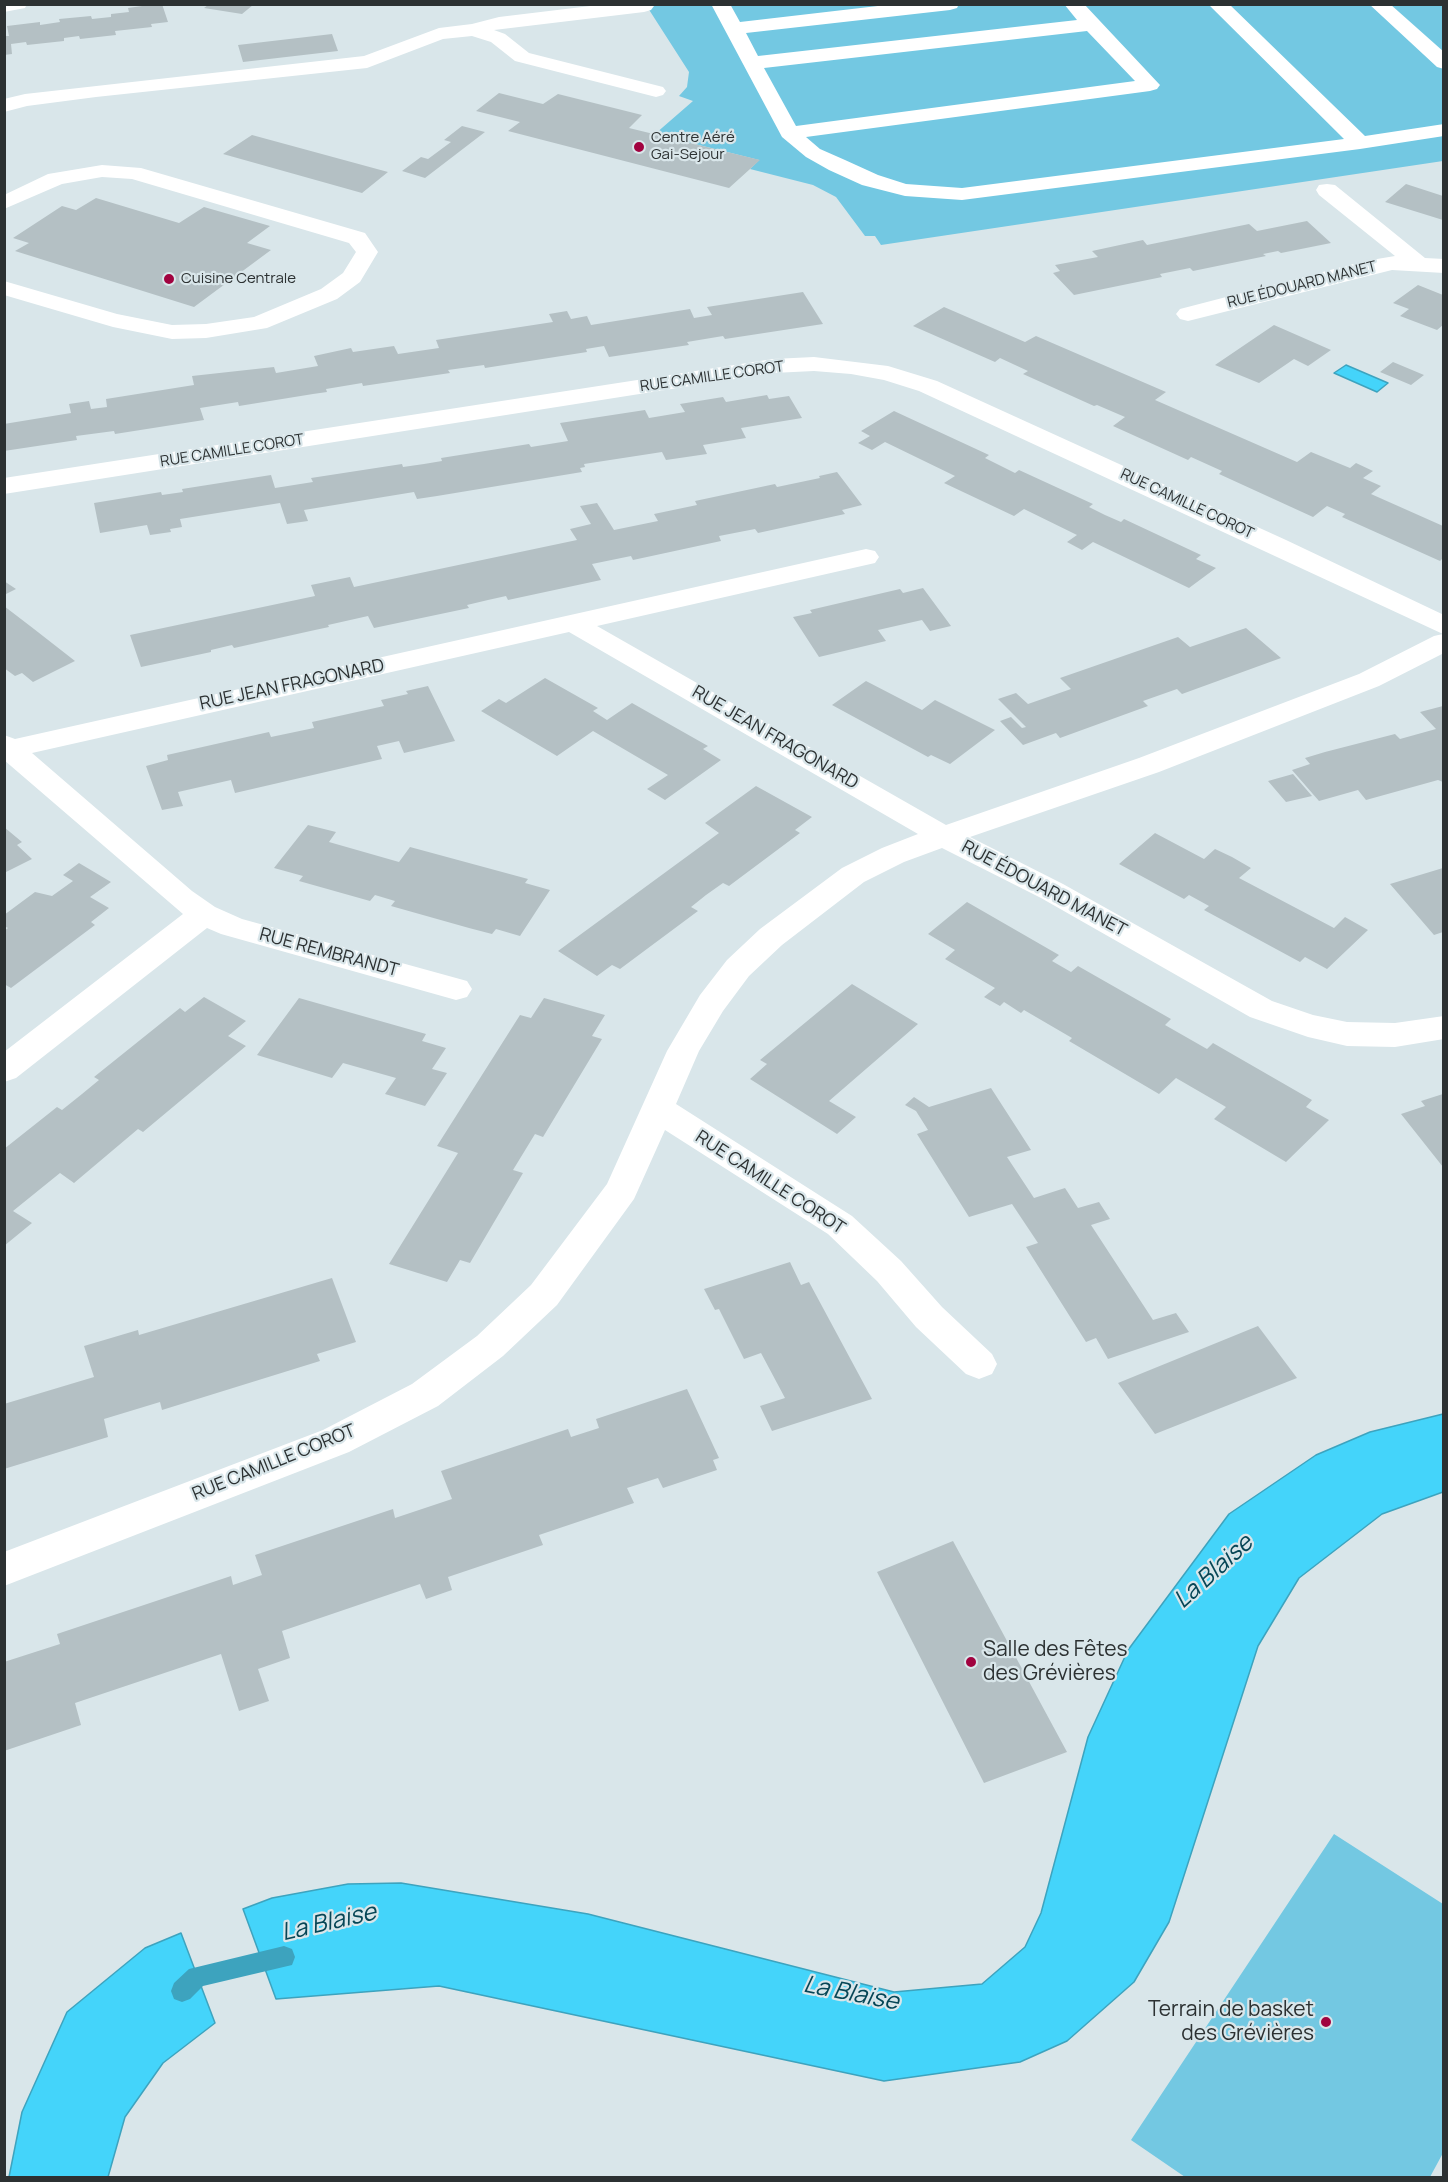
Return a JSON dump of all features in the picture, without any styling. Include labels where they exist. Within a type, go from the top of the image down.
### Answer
[{"type":"street","points":[[4,6],[18,4]]},
{"type":"street","points":[[720,4],[789,133],[813,153],[870,180],[905,190],[962,194],[1360,143],[1443,130]]},
{"type":"street","points":[[733,29],[950,4]]},
{"type":"street","points":[[789,133],[1150,85],[1073,4]]},
{"type":"street","points":[[1217,4],[1360,143]]},
{"type":"street","points":[[1378,4],[1443,63]]},
{"type":"street","points":[[4,106],[25,100],[96,91],[367,62],[439,34],[473,30],[499,23],[644,6]]},
{"type":"street","points":[[751,63],[1094,24]]},
{"type":"street","points":[[473,30],[498,38],[522,57],[656,91]]},
{"type":"street","points":[[4,203],[56,179],[102,171],[134,172],[357,238],[367,252],[352,277],[329,294],[259,323],[206,331],[172,332],[113,320],[4,288]]},
{"type":"street","name":"RUE ÉDOUARD MANET","points":[[1327,190],[1417,263]]},
{"type":"street","name":"RUE ÉDOUARD MANET","points":[[1188,314],[1365,268],[1392,263],[1443,266]]},
{"type":"street","name":"RUE CAMILLE COROT","points":[[4,486],[772,366],[814,364],[851,367],[888,373],[928,386],[1277,546],[1443,626]]},
{"type":"street","name":"RUE JEAN FRAGONARD","points":[[7,747],[575,624],[866,557]]},
{"type":"street","name":"RUE JEAN FRAGONARD","points":[[575,624],[943,836]]},
{"type":"street","name":"RUE ÉDOUARD MANET","points":[[943,836],[1149,765],[1358,684],[1443,642]]},
{"type":"street","name":"RUE REMBRANDT","points":[[7,747],[181,898],[204,914],[232,927],[456,988]]},
{"type":"street","name":"RUE ÉDOUARD MANET","points":[[943,836],[1052,891],[1271,1012],[1308,1026],[1347,1034],[1395,1035],[1443,1028]]},
{"type":"street","name":"RUE CAMILLE COROT","points":[[4,1569],[336,1441],[425,1395],[490,1346],[544,1295],[622,1190],[682,1051],[711,1003],[738,968],[771,937],[853,875],[893,855],[943,836]]},
{"type":"street","points":[[4,1070],[204,914]]},
{"type":"street","name":"RUE CAMILLE COROT","points":[[658,1109],[840,1226],[889,1271],[929,1317],[979,1364]]},
{"type":"shaded area","points":[[646,5],[1443,5],[1443,161],[881,245],[875,236],[865,236],[836,197],[813,185],[750,169],[759,160],[655,134],[693,101],[679,96],[687,87],[689,72]]},
{"type":"shaded area","name":"Terrain de basket des Grévières","points":[[1334,1834],[1443,1904],[1443,2153],[1430,2177],[1185,2177],[1131,2140]]},
{"type":"water","points":[[1346,365],[1388,383],[1377,392],[1334,373]]},
{"type":"water","points":[[1443,1414],[1443,1492],[1382,1514],[1299,1578],[1258,1646],[1169,1922],[1134,1982],[1067,2041],[1020,2062],[884,2081],[439,1986],[276,1999],[243,1909],[272,1898],[348,1884],[401,1883],[588,1914],[894,1992],[982,1984],[1025,1947],[1041,1913],[1088,1737],[1128,1650],[1229,1514],[1316,1455],[1370,1432]]},
{"type":"water","points":[[181,1933],[215,2023],[163,2063],[125,2117],[108,2177],[9,2177],[22,2112],[67,2012],[145,1948]]},
{"type":"building","points":[[162,4],[168,22],[151,24],[152,27],[115,31],[116,35],[80,39],[79,36],[64,38],[64,41],[27,45],[26,42],[11,44],[12,54],[4,55],[4,36],[9,36],[7,26],[40,22],[40,25],[60,22],[59,19],[91,16],[92,19],[111,17],[111,14],[129,12],[128,8]]},
{"type":"building","points":[[208,5],[253,5],[242,14],[204,8]]},
{"type":"building","points":[[332,34],[338,51],[243,62],[238,45]]},
{"type":"building","name":"Centre Aéré Gai-Sejour","points":[[499,93],[543,104],[558,94],[642,115],[629,128],[760,160],[729,188],[508,131],[520,122],[476,111]]},
{"type":"building","points":[[462,126],[485,132],[425,178],[402,171],[421,157],[428,159],[451,142],[444,140]]},
{"type":"building","points":[[252,135],[388,172],[362,193],[223,154]]},
{"type":"building","points":[[1406,184],[1443,196],[1443,220],[1385,202]]},
{"type":"building","name":"Cuisine Centrale","points":[[96,198],[179,223],[204,207],[270,226],[247,243],[271,250],[194,307],[15,251],[29,243],[13,238],[62,206],[76,210]]},
{"type":"building","points":[[1307,221],[1331,243],[1281,253],[1278,251],[1263,254],[1266,256],[1193,271],[1190,268],[1160,274],[1162,277],[1074,295],[1053,273],[1060,271],[1055,265],[1098,257],[1092,251],[1143,240],[1147,245],[1249,224],[1257,231]]},
{"type":"building","points":[[1418,285],[1443,295],[1443,325],[1437,330],[1400,316],[1409,309],[1393,303]]},
{"type":"building","points":[[803,292],[823,324],[725,339],[723,336],[687,342],[689,345],[609,357],[604,346],[586,349],[587,352],[485,368],[484,365],[448,370],[450,373],[363,386],[362,383],[326,389],[327,392],[239,406],[238,402],[200,408],[204,420],[115,434],[114,431],[76,436],[77,440],[4,451],[4,424],[71,413],[69,404],[89,401],[91,409],[107,407],[106,399],[194,385],[192,376],[274,367],[276,373],[318,366],[314,356],[351,348],[353,352],[394,346],[398,354],[439,348],[436,340],[553,322],[549,314],[567,311],[571,319],[587,316],[591,325],[690,309],[694,318],[712,315],[707,307]]},
{"type":"building","points":[[944,307],[1025,342],[1036,336],[1166,392],[1155,400],[1297,462],[1311,452],[1350,468],[1356,463],[1373,471],[1363,478],[1381,486],[1371,494],[1443,526],[1443,558],[1440,561],[1342,517],[1345,514],[1327,506],[1313,517],[1219,474],[1222,471],[1191,457],[1188,460],[1113,426],[1125,417],[1097,405],[1094,406],[1023,374],[1028,371],[1000,358],[995,362],[913,326]]},
{"type":"building","points":[[1274,325],[1331,350],[1308,366],[1294,359],[1259,383],[1215,365]]},
{"type":"building","points":[[1393,362],[1424,375],[1411,385],[1380,372]]},
{"type":"building","points":[[767,395],[769,399],[789,396],[802,418],[741,428],[746,438],[703,445],[707,454],[666,460],[662,452],[584,464],[585,467],[580,468],[582,472],[437,496],[417,499],[414,492],[304,510],[308,521],[287,524],[280,503],[180,519],[182,527],[170,529],[171,532],[150,535],[147,525],[100,533],[94,503],[161,492],[162,495],[183,492],[182,489],[271,475],[275,488],[313,482],[311,478],[402,464],[403,467],[424,464],[442,461],[441,458],[529,444],[531,447],[568,441],[560,423],[645,410],[649,418],[685,412],[680,404],[723,397],[726,402]]},
{"type":"building","points":[[894,411],[989,455],[985,458],[1015,473],[1019,470],[1093,504],[1089,507],[1105,515],[1121,522],[1124,519],[1201,555],[1196,559],[1216,568],[1189,588],[1093,542],[1082,550],[1067,542],[1077,535],[1024,509],[1014,516],[944,483],[955,476],[885,442],[872,450],[858,443],[870,436],[861,431]]},
{"type":"building","points":[[837,472],[862,505],[842,510],[845,514],[758,533],[755,529],[719,536],[721,541],[633,560],[631,556],[592,564],[601,580],[508,600],[506,596],[467,605],[469,608],[374,628],[368,616],[328,625],[329,627],[234,648],[232,645],[211,650],[211,652],[141,667],[130,635],[315,596],[311,585],[350,577],[354,587],[577,540],[570,529],[591,524],[580,506],[597,503],[614,530],[658,521],[654,514],[697,505],[695,501],[775,484],[777,487]]},
{"type":"building","points":[[4,581],[16,589],[4,595]]},
{"type":"building","points":[[923,588],[951,626],[930,631],[922,620],[878,630],[886,641],[819,657],[793,617],[812,613],[810,610],[900,589],[903,593]]},
{"type":"building","points":[[4,606],[75,661],[33,682],[22,673],[15,676],[4,668]]},
{"type":"building","points":[[1246,628],[1281,658],[1182,694],[1177,689],[1143,701],[1148,706],[1060,738],[1056,733],[1023,745],[1000,721],[1011,717],[1022,728],[1026,727],[998,699],[1016,693],[1028,704],[1071,689],[1060,678],[1178,637],[1190,647]]},
{"type":"building","points":[[545,678],[598,708],[593,711],[607,720],[632,703],[708,746],[703,749],[721,760],[665,800],[647,789],[668,775],[593,731],[557,756],[481,711],[499,699],[506,703]]},
{"type":"building","points":[[866,681],[922,710],[935,700],[995,730],[950,764],[931,755],[928,757],[832,705]]},
{"type":"building","points":[[428,686],[455,741],[404,753],[399,741],[377,746],[382,759],[235,793],[231,780],[178,792],[183,806],[162,810],[146,766],[168,760],[167,755],[269,732],[271,737],[314,728],[312,722],[384,706],[381,700],[408,694],[406,691]]},
{"type":"building","points":[[1443,706],[1443,782],[1438,780],[1366,800],[1358,790],[1319,801],[1292,770],[1310,764],[1305,758],[1325,752],[1395,734],[1400,739],[1436,729],[1420,712]]},
{"type":"building","points":[[1293,774],[1312,796],[1286,802],[1268,781]]},
{"type":"building","points":[[756,786],[812,817],[795,830],[800,833],[729,886],[723,883],[706,895],[691,907],[698,911],[620,969],[612,965],[597,976],[558,951],[719,833],[705,823]]},
{"type":"building","points":[[308,825],[336,832],[329,842],[399,862],[410,847],[528,879],[525,883],[550,890],[520,936],[496,929],[492,934],[469,928],[391,906],[395,901],[375,895],[370,901],[299,881],[303,876],[274,868]]},
{"type":"building","points":[[4,827],[22,842],[17,845],[32,859],[4,873]]},
{"type":"building","points":[[1155,833],[1204,859],[1215,849],[1232,857],[1251,868],[1239,878],[1334,928],[1345,917],[1368,930],[1327,969],[1305,957],[1300,962],[1204,910],[1209,906],[1189,895],[1184,899],[1119,864]]},
{"type":"building","points":[[79,863],[111,882],[90,897],[109,908],[91,922],[95,925],[11,988],[4,984],[4,931],[8,928],[4,926],[4,915],[35,892],[52,896],[73,881],[63,875]]},
{"type":"building","points":[[1443,868],[1443,932],[1434,935],[1390,884]]},
{"type":"building","points":[[967,902],[1059,955],[1052,961],[1071,972],[1078,966],[1171,1019],[1165,1025],[1207,1049],[1213,1043],[1312,1100],[1306,1107],[1329,1120],[1286,1162],[1214,1119],[1226,1107],[1176,1078],[1159,1094],[1069,1041],[1072,1038],[1024,1010],[1021,1013],[1004,1002],[1000,1006],[984,997],[995,988],[945,959],[955,950],[928,934]]},
{"type":"building","points":[[852,984],[918,1024],[829,1101],[856,1117],[837,1134],[750,1079],[767,1064],[760,1060]]},
{"type":"building","points":[[204,997],[246,1021],[228,1036],[246,1046],[143,1132],[138,1129],[74,1183],[60,1173],[13,1211],[32,1223],[4,1246],[4,1149],[57,1107],[62,1110],[82,1094],[99,1080],[94,1077],[180,1008],[185,1012]]},
{"type":"building","points":[[299,998],[426,1034],[422,1041],[446,1048],[432,1069],[447,1073],[425,1106],[385,1094],[396,1078],[343,1063],[332,1078],[257,1055]]},
{"type":"building","points":[[544,998],[605,1015],[592,1036],[602,1039],[543,1137],[535,1134],[513,1170],[523,1173],[470,1263],[460,1260],[447,1282],[389,1264],[458,1153],[437,1146],[520,1015],[531,1018]]},
{"type":"building","points":[[991,1088],[1031,1150],[1007,1157],[1034,1198],[1065,1188],[1078,1208],[1099,1202],[1110,1219],[1091,1225],[1153,1320],[1176,1313],[1189,1332],[1108,1359],[1096,1338],[1086,1342],[1026,1247],[1038,1243],[1012,1204],[969,1217],[917,1134],[928,1130],[916,1111],[905,1105],[914,1097],[929,1107]]},
{"type":"building","points":[[1443,1094],[1443,1167],[1401,1114],[1425,1106],[1421,1101]]},
{"type":"building","points":[[790,1262],[801,1285],[809,1282],[872,1399],[772,1431],[760,1406],[785,1398],[761,1353],[744,1359],[719,1309],[715,1310],[704,1289]]},
{"type":"building","points":[[332,1278],[356,1342],[317,1354],[320,1361],[162,1410],[160,1402],[104,1419],[108,1437],[4,1469],[4,1404],[94,1377],[84,1346],[138,1330],[139,1335]]},
{"type":"building","points":[[1258,1326],[1297,1378],[1155,1434],[1118,1383]]},
{"type":"building","points":[[687,1389],[719,1458],[713,1460],[717,1470],[663,1488],[658,1478],[627,1488],[634,1503],[539,1535],[543,1545],[448,1577],[452,1590],[426,1599],[420,1584],[282,1631],[290,1658],[258,1669],[269,1701],[239,1711],[221,1654],[75,1703],[81,1725],[4,1751],[4,1662],[60,1644],[57,1634],[231,1576],[233,1585],[262,1575],[255,1555],[393,1509],[395,1518],[452,1499],[441,1471],[568,1429],[571,1437],[599,1428],[596,1419]]},
{"type":"building","name":"Salle des Fêtes des Grévières","points":[[953,1541],[1067,1752],[984,1783],[877,1572]]},
{"type":"waterway","name":"La Blaise","points":[[182,1991],[197,1977],[284,1957]]},
{"type":"place","name":"Centre Aéré Gai-Sejour","points":[[639,147]]},
{"type":"place","name":"Cuisine Centrale","points":[[169,279]]},
{"type":"place","name":"Salle des Fêtes des Grévières","points":[[971,1662]]},
{"type":"place","name":"Terrain de basket des Grévières","points":[[1326,2022]]}]
